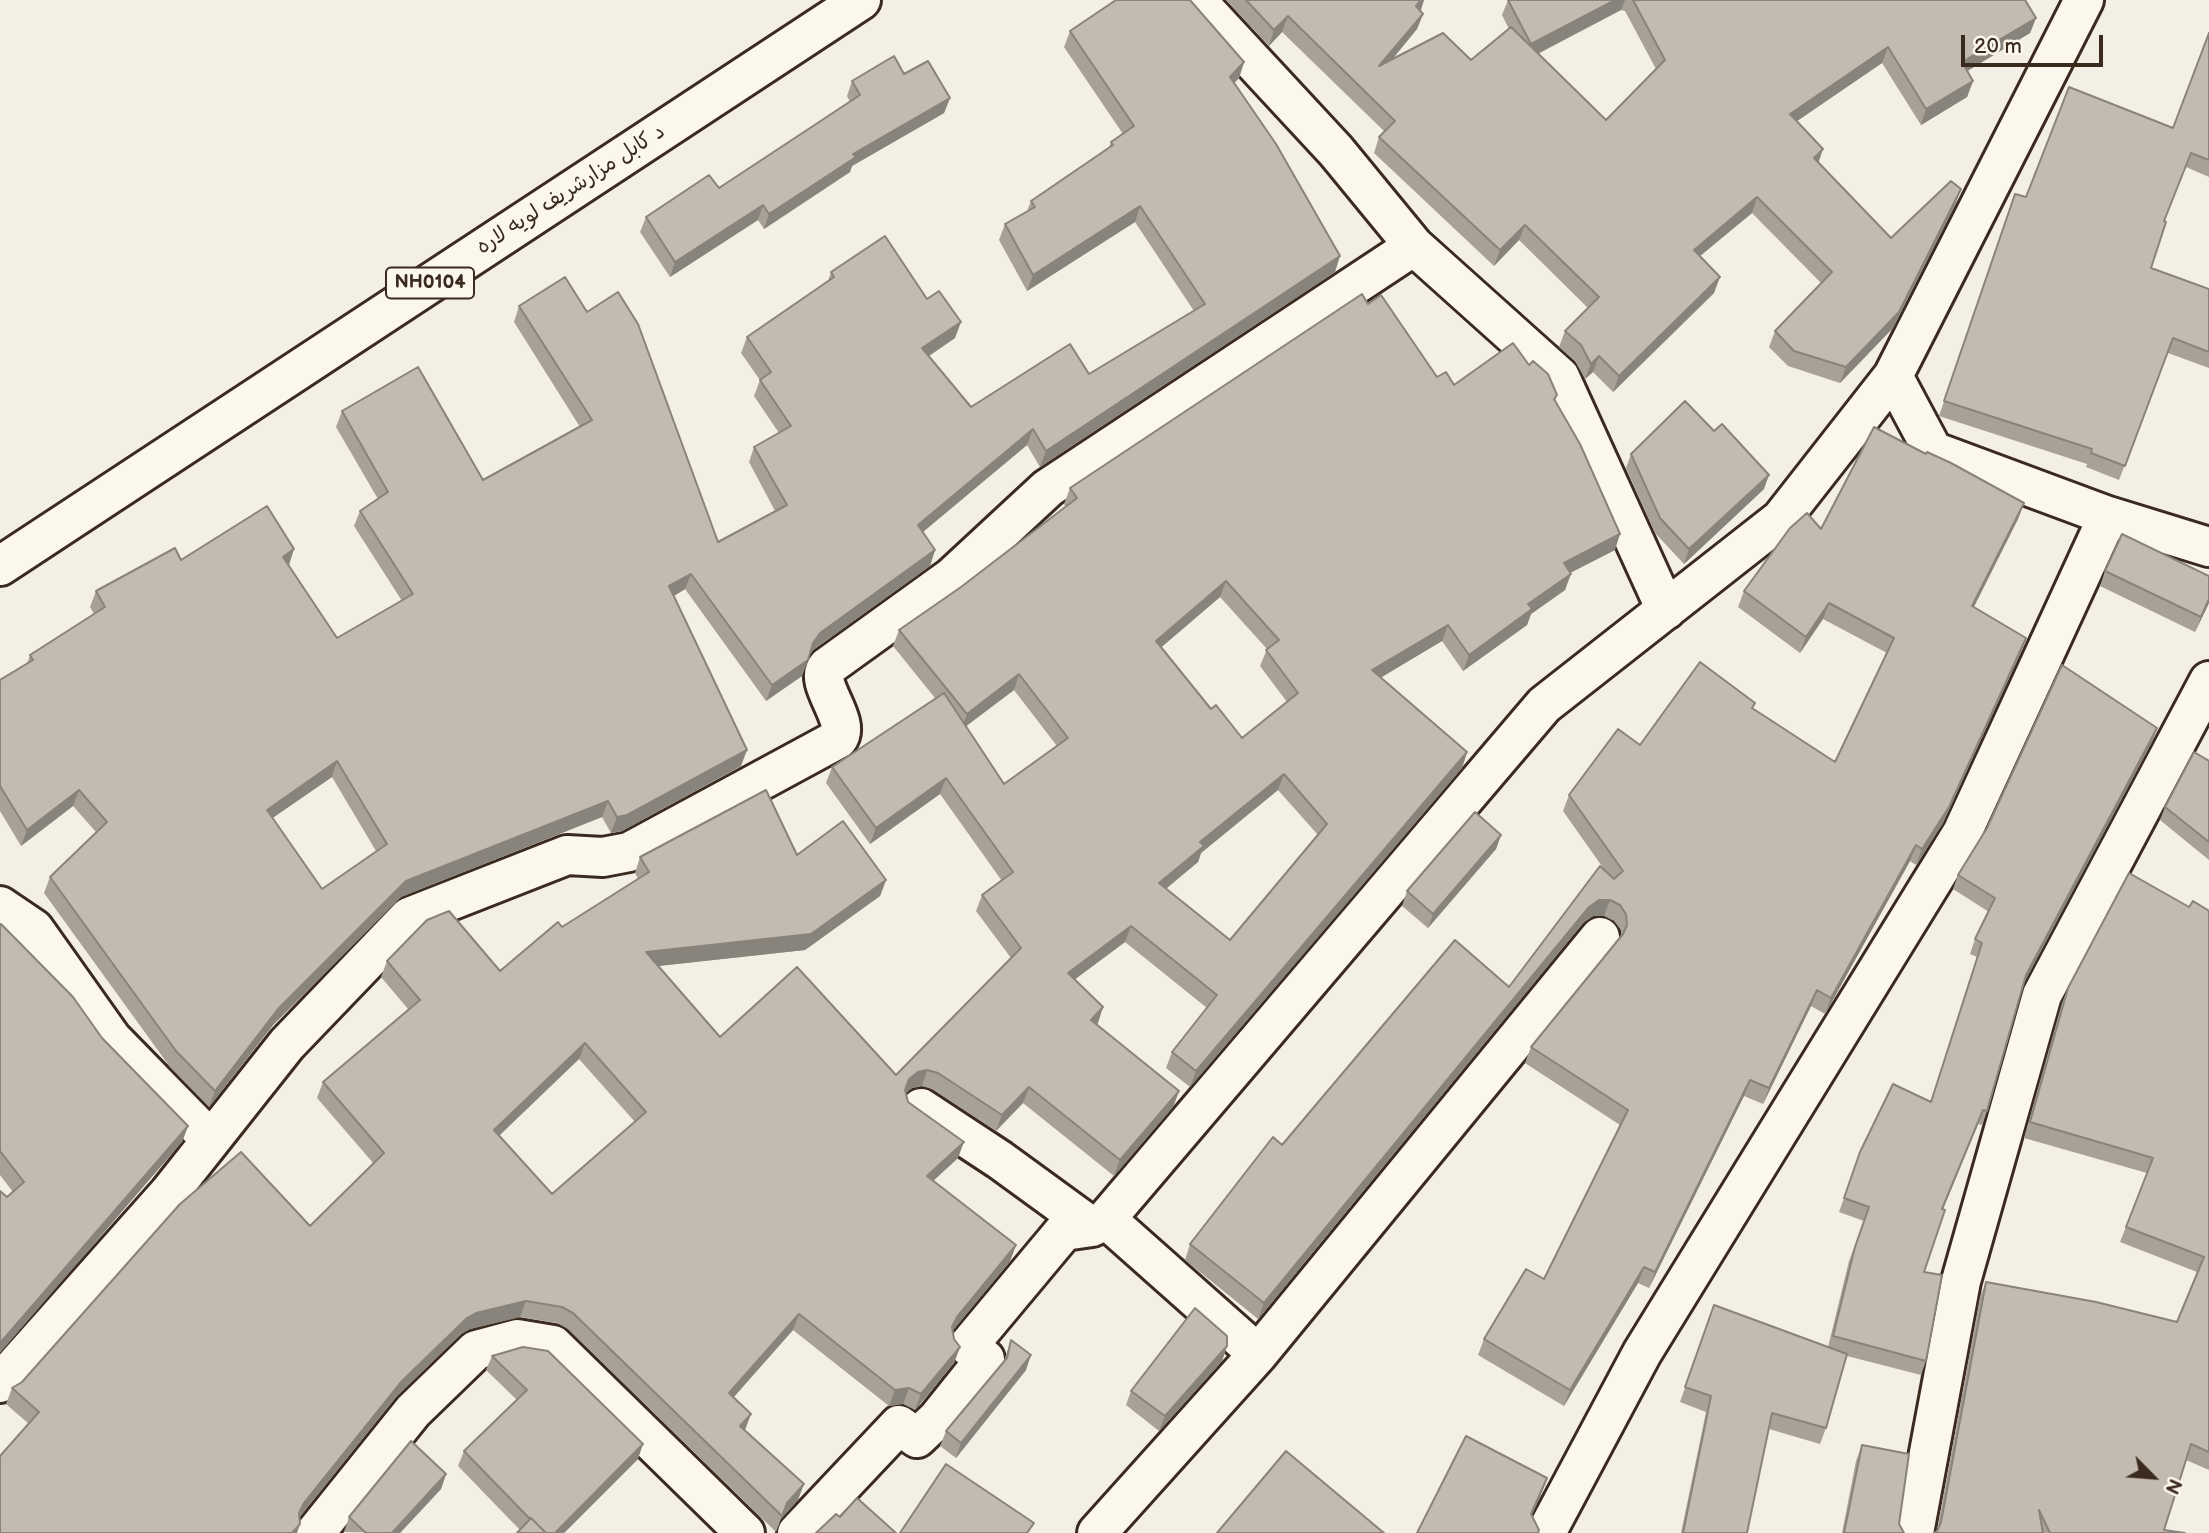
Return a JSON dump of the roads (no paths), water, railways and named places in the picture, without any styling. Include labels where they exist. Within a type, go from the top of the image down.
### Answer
[{"type":"main road","name":"د کابل مزارشریف لویه لاره","points":[[0,566],[861,0]]},
{"type":"main road","points":[[1196,0],[1336,151],[1414,246],[1560,377],[1666,610]]},
{"type":"main road","points":[[797,1533],[899,1425],[917,1438],[937,1419],[985,1359],[968,1346],[1065,1231],[1099,1223],[1544,705],[1781,519],[1892,376],[2084,0]]},
{"type":"main road","points":[[0,1383],[169,1193],[287,1044],[409,917],[567,855],[603,857],[629,852],[838,738],[842,729],[823,676],[827,667],[953,577],[1048,488],[1414,246]]},
{"type":"main road","points":[[1892,376],[1933,451],[2108,516],[2209,547]]},
{"type":"main road","points":[[1546,1533],[1642,1353],[1962,832],[2108,516]]},
{"type":"main road","points":[[1914,1533],[1961,1281],[2042,995],[2209,681]]},
{"type":"main road","points":[[0,906],[34,929],[112,1040],[210,1139]]},
{"type":"main road","points":[[1097,1533],[1258,1354],[1600,937]]},
{"type":"main road","points":[[920,1108],[1099,1223],[1258,1354]]},
{"type":"main road","points":[[315,1533],[414,1410],[476,1350],[517,1339],[553,1345],[745,1533]]}]
